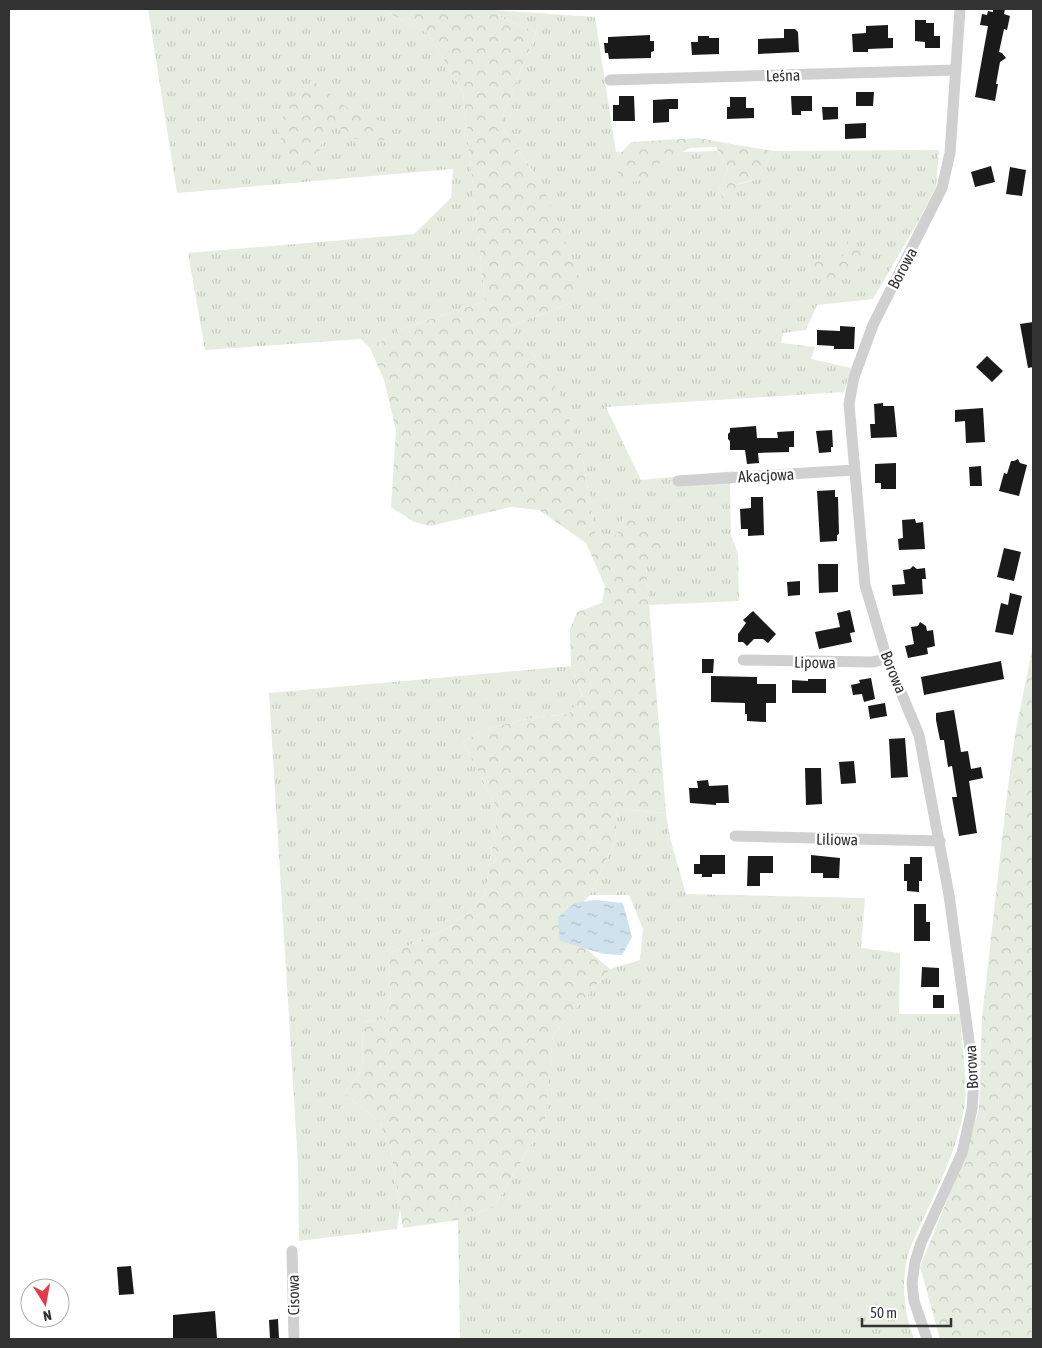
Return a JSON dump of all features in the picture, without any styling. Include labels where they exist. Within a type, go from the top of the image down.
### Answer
[{"type":"street","name":"Borowa","points":[[926,1339],[914,1300],[912,1283],[915,1262],[921,1243],[962,1153],[972,1109],[974,1077],[940,841],[919,735],[887,659],[865,585],[849,404],[850,391],[873,325],[942,188],[950,153],[960,9]]},
{"type":"street","name":"Leśna","points":[[610,80],[956,70]]},
{"type":"street","name":"Akacjowa","points":[[678,481],[854,470]]},
{"type":"street","name":"Lipowa","points":[[743,660],[864,662],[887,659]]},
{"type":"street","name":"Liliowa","points":[[734,836],[940,841]]},
{"type":"street","name":"Cisowa","points":[[292,1250],[294,1339]]},
{"type":"green space","points":[[148,9],[381,9],[429,34],[463,93],[485,301],[404,328],[370,348],[361,339],[205,350],[188,253],[414,234],[451,198],[453,169],[177,193]]},
{"type":"green space","points":[[381,9],[491,9],[502,18],[536,32],[500,124],[540,181],[582,284],[571,303],[511,326],[548,374],[563,401],[583,460],[596,537],[617,535],[629,504],[667,551],[646,565],[666,813],[618,809],[615,841],[590,895],[561,928],[610,969],[553,1035],[545,1121],[494,1207],[458,1220],[403,1228],[391,1151],[379,1121],[344,1094],[362,1070],[363,1022],[384,1019],[391,1005],[389,954],[446,929],[468,913],[485,894],[498,810],[463,742],[483,730],[530,718],[569,714],[582,695],[571,666],[570,629],[577,612],[602,603],[605,586],[586,543],[539,510],[511,507],[430,526],[414,522],[391,507],[396,430],[384,380],[370,348],[404,328],[485,301],[463,93],[429,34]]},
{"type":"green space","points":[[492,10],[595,17],[616,152],[622,152],[611,164],[657,165],[682,152],[718,151],[728,169],[718,190],[758,179],[772,151],[939,150],[936,187],[873,299],[817,305],[806,330],[783,333],[781,343],[815,347],[811,359],[851,368],[844,392],[606,407],[641,480],[734,471],[730,482],[731,535],[738,554],[739,601],[649,605],[646,565],[629,505],[617,535],[596,537],[583,460],[548,374],[511,326],[571,303],[540,181],[500,124],[536,32],[502,18]]},
{"type":"green space","points":[[315,82],[354,113],[389,123],[390,140],[353,139],[331,120],[313,166],[292,164],[277,128],[296,93]]},
{"type":"green space","points":[[698,138],[772,151],[758,179],[738,184],[727,206],[718,190],[728,169],[716,147],[690,148],[657,165],[655,180],[626,182],[611,164],[631,142]]},
{"type":"green space","points":[[857,236],[857,249],[866,260],[860,268],[845,278],[830,281],[812,276],[808,267],[813,260],[825,259],[835,261],[845,254],[848,237]]},
{"type":"green space","points":[[1033,645],[1033,1339],[940,1339],[920,1267],[962,1163],[979,1109],[982,1018],[1008,787],[1015,735]]},
{"type":"green space","points":[[571,666],[582,696],[569,714],[530,718],[483,730],[463,742],[498,810],[485,894],[468,913],[446,929],[389,954],[391,1005],[384,1019],[363,1022],[362,1070],[344,1094],[379,1121],[391,1151],[400,1208],[397,1229],[299,1241],[298,1164],[269,693]]},
{"type":"green space","points":[[618,809],[666,813],[670,838],[686,894],[865,898],[861,948],[900,953],[899,1014],[961,1014],[966,1092],[961,1122],[942,1178],[909,1251],[906,1262],[905,1306],[914,1339],[460,1339],[458,1220],[494,1207],[545,1121],[553,1035],[610,969],[640,960],[643,929],[629,895],[590,895],[615,841]]},
{"type":"water","points":[[595,900],[623,903],[632,937],[622,955],[604,954],[560,941],[558,917],[575,903]]},
{"type":"building","points":[[993,9],[1005,9],[1004,14],[1010,16],[1007,30],[1004,29],[999,52],[1006,58],[1000,62],[995,101],[975,97],[988,26],[980,25],[982,14],[987,15],[988,11],[993,12]]},
{"type":"building","points":[[915,20],[926,20],[926,23],[934,23],[934,36],[940,36],[940,48],[925,48],[925,42],[915,41]]},
{"type":"building","points":[[888,25],[888,38],[893,38],[893,48],[853,52],[852,34],[866,33],[866,26]]},
{"type":"building","points":[[784,29],[795,29],[798,32],[799,52],[758,54],[758,39],[784,38]]},
{"type":"building","points":[[650,35],[650,41],[654,41],[654,51],[651,52],[651,58],[609,59],[608,53],[605,53],[604,43],[608,43],[608,37]]},
{"type":"building","points":[[698,36],[719,38],[719,54],[692,55],[691,42],[698,42]]},
{"type":"building","points":[[856,92],[874,92],[873,106],[856,106]]},
{"type":"building","points":[[619,96],[634,96],[635,121],[613,121],[613,105],[619,105]]},
{"type":"building","points":[[791,96],[812,96],[812,111],[801,111],[801,115],[792,115]]},
{"type":"building","points":[[730,97],[746,97],[746,108],[754,108],[754,118],[727,119],[727,107],[730,107]]},
{"type":"building","points":[[678,99],[678,109],[669,109],[669,122],[653,123],[653,100]]},
{"type":"building","points":[[822,107],[838,107],[838,119],[823,120]]},
{"type":"building","points":[[866,123],[866,138],[845,139],[845,124]]},
{"type":"building","points":[[991,166],[995,182],[975,187],[971,172]]},
{"type":"building","points":[[1010,167],[1026,170],[1022,196],[1006,194]]},
{"type":"building","points":[[1033,322],[1033,367],[1028,368],[1020,324]]},
{"type":"building","points":[[840,326],[855,327],[854,349],[834,349],[834,346],[817,345],[817,330],[840,331]]},
{"type":"building","points":[[987,356],[1003,371],[992,382],[976,367]]},
{"type":"building","points":[[883,403],[883,406],[894,406],[897,437],[871,438],[870,424],[875,424],[874,404]]},
{"type":"building","points":[[983,408],[985,442],[966,443],[965,421],[955,422],[955,410]]},
{"type":"building","points":[[756,426],[757,438],[778,438],[777,432],[794,431],[794,447],[789,447],[789,452],[758,453],[759,463],[747,464],[745,450],[730,450],[728,434],[730,428]]},
{"type":"building","points":[[832,430],[833,447],[831,447],[831,452],[819,453],[816,431]]},
{"type":"building","points":[[1018,459],[1020,463],[1027,465],[1019,496],[999,491],[1004,473],[1007,474],[1011,461]]},
{"type":"building","points":[[896,463],[896,489],[881,489],[881,483],[875,483],[875,464]]},
{"type":"building","points":[[981,466],[982,486],[970,486],[969,467]]},
{"type":"building","points":[[835,490],[835,497],[838,497],[839,534],[837,535],[837,541],[820,542],[817,491]]},
{"type":"building","points":[[751,497],[763,497],[764,535],[748,536],[748,529],[741,529],[740,509],[751,508]]},
{"type":"building","points":[[915,519],[916,523],[923,522],[925,549],[899,550],[898,539],[903,538],[902,520]]},
{"type":"building","points":[[1004,548],[1021,552],[1014,581],[997,577]]},
{"type":"building","points":[[818,564],[838,564],[838,592],[819,593]]},
{"type":"building","points":[[913,566],[917,569],[925,568],[926,579],[922,579],[923,594],[893,596],[892,585],[905,584],[903,570],[910,569]]},
{"type":"building","points":[[800,581],[800,595],[788,596],[787,582]]},
{"type":"building","points":[[1010,593],[1022,596],[1013,635],[995,632],[1001,603],[1008,605]]},
{"type":"building","points":[[850,610],[855,632],[850,633],[852,642],[819,649],[815,632],[840,627],[837,613]]},
{"type":"building","points":[[753,611],[776,634],[768,643],[763,639],[754,639],[747,646],[743,642],[738,642],[738,634],[746,623],[743,620]]},
{"type":"building","points":[[920,622],[926,626],[927,631],[933,630],[935,646],[927,648],[928,654],[908,658],[905,646],[914,644],[911,627],[918,626]]},
{"type":"building","points":[[702,659],[714,659],[713,673],[702,673]]},
{"type":"building","points":[[1001,661],[1004,679],[924,695],[921,677]]},
{"type":"building","points":[[711,676],[757,677],[757,684],[776,684],[776,703],[766,703],[766,722],[747,721],[745,703],[711,702]]},
{"type":"building","points":[[871,678],[875,699],[864,702],[862,694],[853,695],[851,685],[860,683],[859,680]]},
{"type":"building","points":[[808,679],[826,679],[826,693],[792,693],[792,680],[808,681]]},
{"type":"building","points":[[885,703],[887,716],[870,719],[868,706]]},
{"type":"building","points":[[954,710],[961,752],[968,751],[971,769],[981,767],[983,778],[969,781],[977,833],[959,836],[952,797],[957,797],[952,766],[948,767],[944,740],[940,740],[936,720],[936,713]]},
{"type":"building","points":[[905,738],[908,777],[891,778],[889,739]]},
{"type":"building","points":[[854,761],[856,783],[841,784],[839,762]]},
{"type":"building","points":[[805,768],[821,768],[822,804],[806,805]]},
{"type":"building","points":[[708,780],[709,786],[728,785],[729,803],[716,803],[716,805],[690,803],[689,788],[698,788],[697,781]]},
{"type":"building","points":[[700,855],[725,855],[725,874],[712,874],[712,877],[702,877],[702,874],[694,874],[694,864],[700,864]]},
{"type":"building","points":[[811,855],[840,858],[839,878],[823,878],[823,873],[811,873]]},
{"type":"building","points":[[748,856],[773,856],[773,873],[760,873],[760,886],[747,886]]},
{"type":"building","points":[[910,857],[922,857],[922,881],[919,881],[919,892],[907,891],[907,881],[904,881],[904,864],[910,864]]},
{"type":"building","points":[[914,904],[926,904],[926,922],[930,922],[930,941],[914,941]]},
{"type":"building","points":[[922,967],[939,968],[939,987],[921,987]]},
{"type":"building","points":[[933,995],[944,995],[944,1008],[933,1008]]},
{"type":"building","points":[[131,1266],[134,1294],[119,1295],[117,1267]]},
{"type":"building","points":[[215,1311],[217,1339],[173,1339],[173,1315]]},
{"type":"building","points":[[278,1319],[279,1339],[270,1339],[269,1320]]}]
